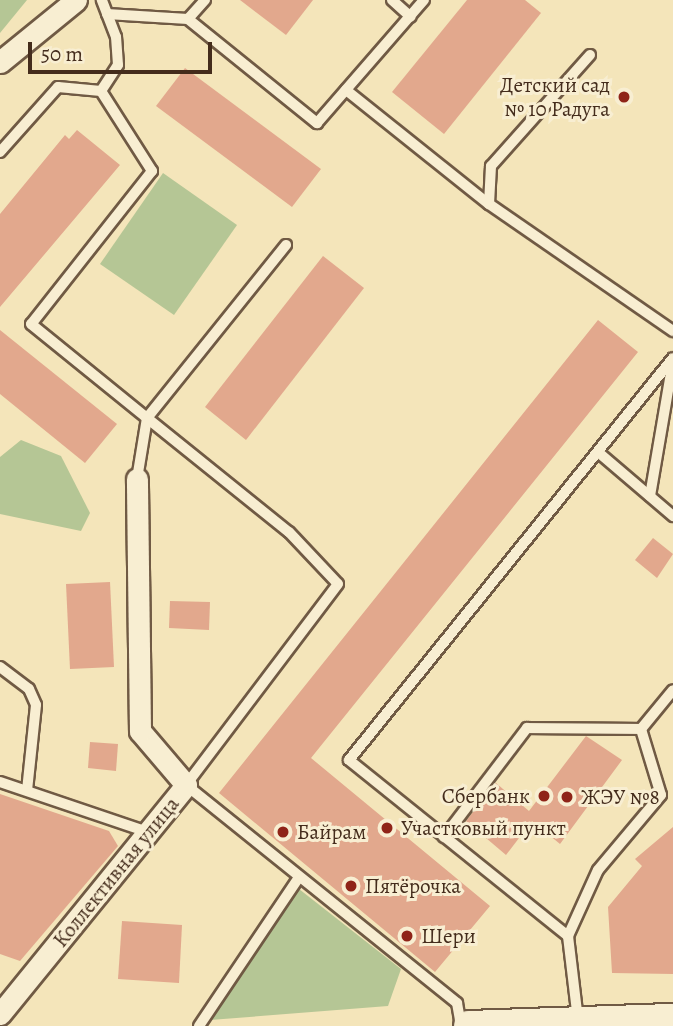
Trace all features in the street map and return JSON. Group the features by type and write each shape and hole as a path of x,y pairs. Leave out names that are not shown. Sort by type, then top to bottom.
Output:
{"main road":[{"path":"469,1026 673,1019"}],"street":[{"path":"0,62 76,0"},
{"name":"Коллективная улица","path":"0,1014 186,785 140,731 137,479"}],"lane":[{"path":"101,91 117,65 102,0"},
{"path":"188,19 205,0"},
{"path":"391,0 411,17"},
{"path":"107,14 188,19 317,124 424,0"},
{"path":"489,204 491,166 590,55"},
{"path":"0,152 58,87 101,91"},
{"path":"346,90 489,204 673,331"},
{"path":"101,91 152,171 32,324 289,532 338,584 186,785 457,1003 461,1026"},
{"path":"137,479 147,418 286,245"},
{"path":"568,936 349,760 673,358"},
{"path":"650,496 673,358"},
{"path":"598,452 673,516"},
{"path":"0,667 29,690 36,705 27,791"},
{"path":"640,729 673,690"},
{"path":"444,837 527,727 640,729"},
{"path":"578,1022 568,936 598,870 660,795 640,729"},
{"path":"0,782 148,832"},
{"path":"199,1026 299,877"}],"green space":[{"path":"0,0 27,0 0,33"},
{"path":"163,173 237,225 174,315 100,264"},
{"path":"21,440 61,456 90,513 81,531 0,514 0,457"},
{"path":"299,889 401,969 388,1006 210,1020"}],"building":[{"path":"240,0 313,0 286,35"},
{"path":"467,0 525,0 541,13 444,134 392,92"},
{"path":"185,68 321,169 292,207 156,106"},
{"path":"77,130 120,165 0,307 0,214 65,135 69,139"},
{"path":"323,256 364,288 246,440 205,407"},
{"path":"598,320 638,352 311,758 490,906 435,972 219,793"},
{"path":"0,330 117,424 85,463 0,394"},
{"path":"653,538 673,554 657,578 635,560"},
{"path":"110,582 114,667 70,669 66,584"},
{"path":"170,601 210,602 209,630 169,628"},
{"name":"ЖЭУ №8","path":"586,736 622,760 560,844 532,821 506,855 466,821 496,783 529,811"},
{"path":"90,742 118,744 116,771 88,768"},
{"path":"0,794 109,831 118,846 20,961 0,954"},
{"path":"673,827 673,974 612,973 608,907 642,866 635,859"},
{"path":"122,921 182,925 179,983 118,979"}],"place":[{"name":"Детский сад № 10 Радуга","path":"624,97"},
{"name":"Сбербанк","path":"544,796"},
{"name":"ЖЭУ №8","path":"567,797"},
{"name":"Участковый пункт","path":"387,828"},
{"name":"Байрам","path":"283,832"},
{"name":"Пятёрочка","path":"351,886"},
{"name":"Шери","path":"407,936"}]}
